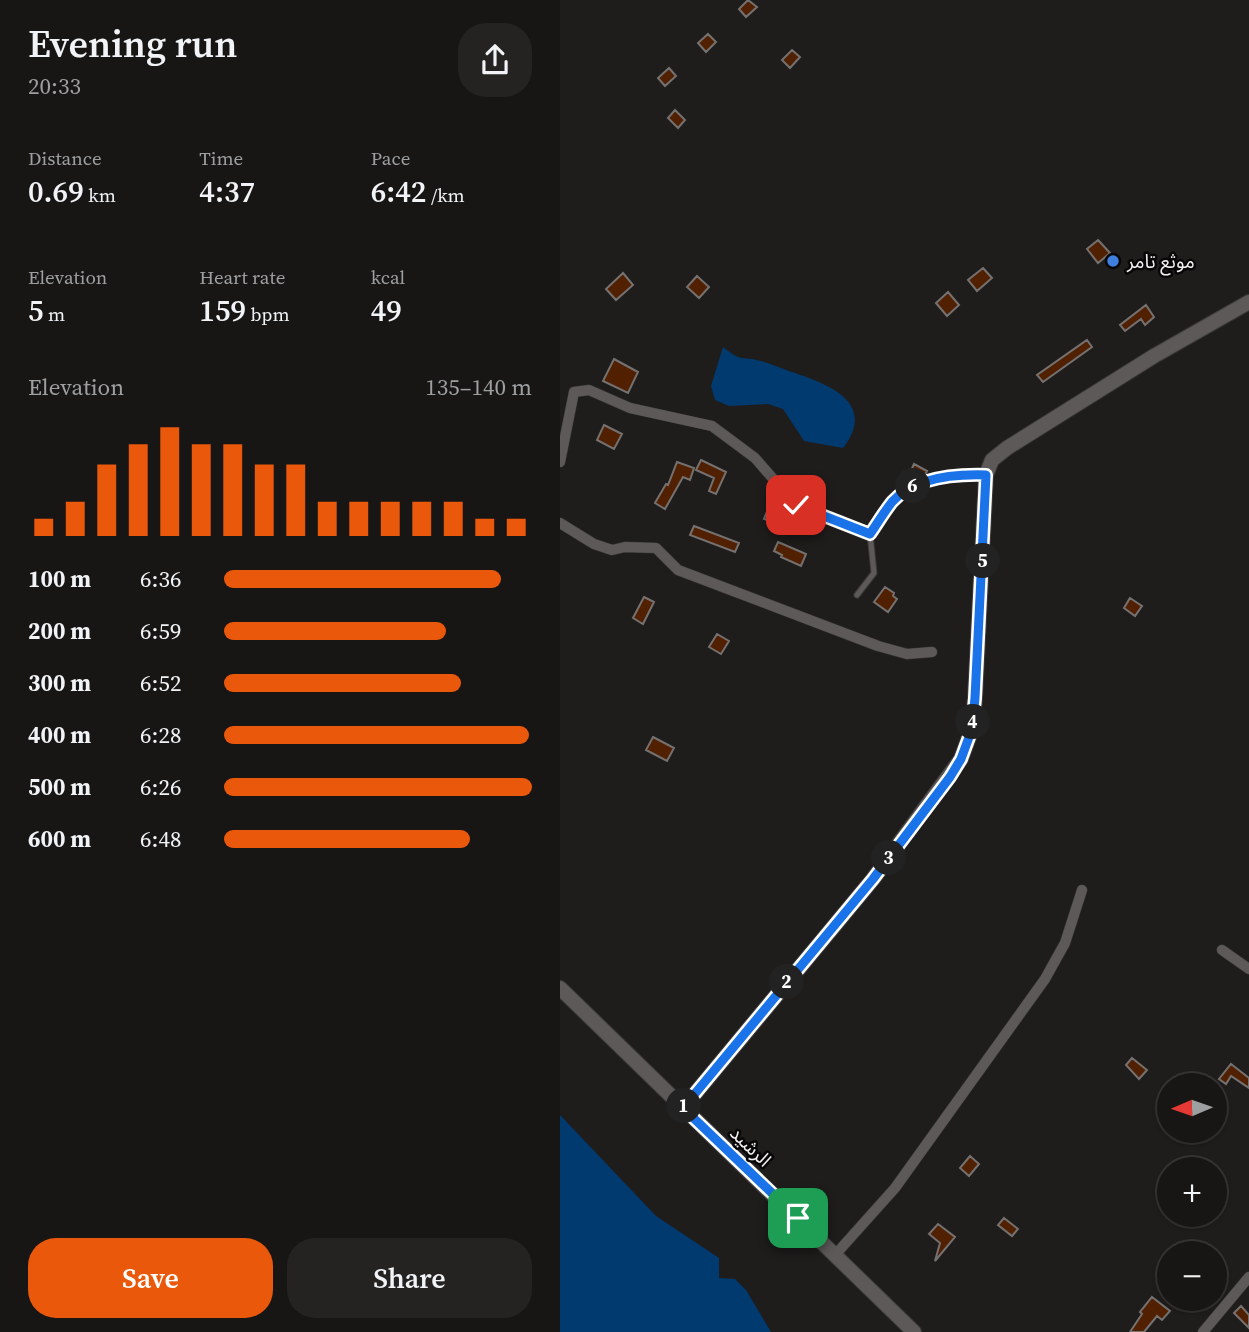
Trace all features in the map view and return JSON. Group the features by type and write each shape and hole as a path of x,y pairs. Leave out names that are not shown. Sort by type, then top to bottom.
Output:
{"street":[{"path":"683,1108 873,879 961,759 972,729 986,475 992,460 1154,356 1249,302"},
{"path":"560,462 574,392 589,390 630,408 712,426 755,458 796,505 870,534"},
{"path":"560,523 594,544 612,550 625,547 656,548 678,570 878,646 907,654 932,652"},
{"path":"835,1255 895,1188 1045,979 1065,943 1082,890"},
{"path":"1222,950 1249,970"},
{"name":"الرشيد","path":"560,988 914,1332"},
{"path":"1202,1332 1249,1276"}],"lane":[{"path":"857,595 874,573 870,534 893,501 912,486 953,476 986,475"}],"water":[{"path":"723,347 738,357 762,361 818,381 843,396 851,406 855,418 852,432 843,448 804,441 783,409 768,404 729,406 715,400 711,386"},
{"path":"560,1115 656,1216 719,1258 719,1278 735,1279 746,1290 771,1332 560,1332"}],"building":[{"path":"748,0 757,7 746,17 739,9"},
{"path":"708,34 716,42 706,52 698,43"},
{"path":"792,50 800,57 790,68 782,60"},
{"path":"669,68 676,76 665,86 658,78"},
{"path":"675,110 685,120 678,128 668,118"},
{"path":"1098,240 1110,253 1098,263 1087,249"},
{"path":"983,268 992,278 977,291 968,280"},
{"path":"623,273 633,285 616,300 606,289"},
{"path":"697,276 709,287 699,298 687,287"},
{"path":"948,292 959,305 947,316 936,303"},
{"path":"1146,305 1154,317 1145,325 1141,319 1125,331 1120,325"},
{"path":"1087,340 1092,347 1043,382 1037,375"},
{"path":"614,359 638,372 628,393 603,381"},
{"path":"604,425 622,434 614,449 597,440"},
{"path":"701,460 726,472 716,494 709,491 714,478 696,470"},
{"path":"677,462 694,468 690,480 683,477 665,509 655,503 666,484 668,485"},
{"path":"914,464 927,471 924,477 918,479 909,475"},
{"path":"768,509 781,513 778,524 764,519"},
{"path":"694,526 739,543 735,552 690,535"},
{"path":"778,542 806,554 801,566 774,551"},
{"path":"885,587 894,593 893,596 897,599 888,612 874,602"},
{"path":"644,597 654,602 643,624 633,618"},
{"path":"1130,598 1142,606 1135,616 1124,608"},
{"path":"717,634 729,641 721,654 709,647"},
{"path":"653,737 674,748 667,761 646,750"},
{"path":"1132,1058 1147,1070 1139,1079 1126,1065"},
{"path":"1231,1064 1249,1078 1249,1088 1231,1076 1227,1082 1227,1073 1224,1073"},
{"path":"970,1156 979,1164 969,1176 960,1168"},
{"path":"1004,1218 1018,1229 1012,1236 998,1225"},
{"path":"938,1224 955,1237 935,1261 940,1243 929,1234"},
{"path":"1152,1297 1157,1301 1157,1311 1170,1311 1162,1320 1157,1316 1144,1332 1130,1332 1142,1314 1140,1312"},
{"path":"1241,1306 1249,1315 1249,1328 1234,1313"}],"place":[{"name":"موثع تامر","path":"1113,261"}],"route":[{"path":"796,505 870,534 893,501 912,486 966,474 986,475 975,698 972,729 961,759 873,879 683,1108 798,1218"}]}
